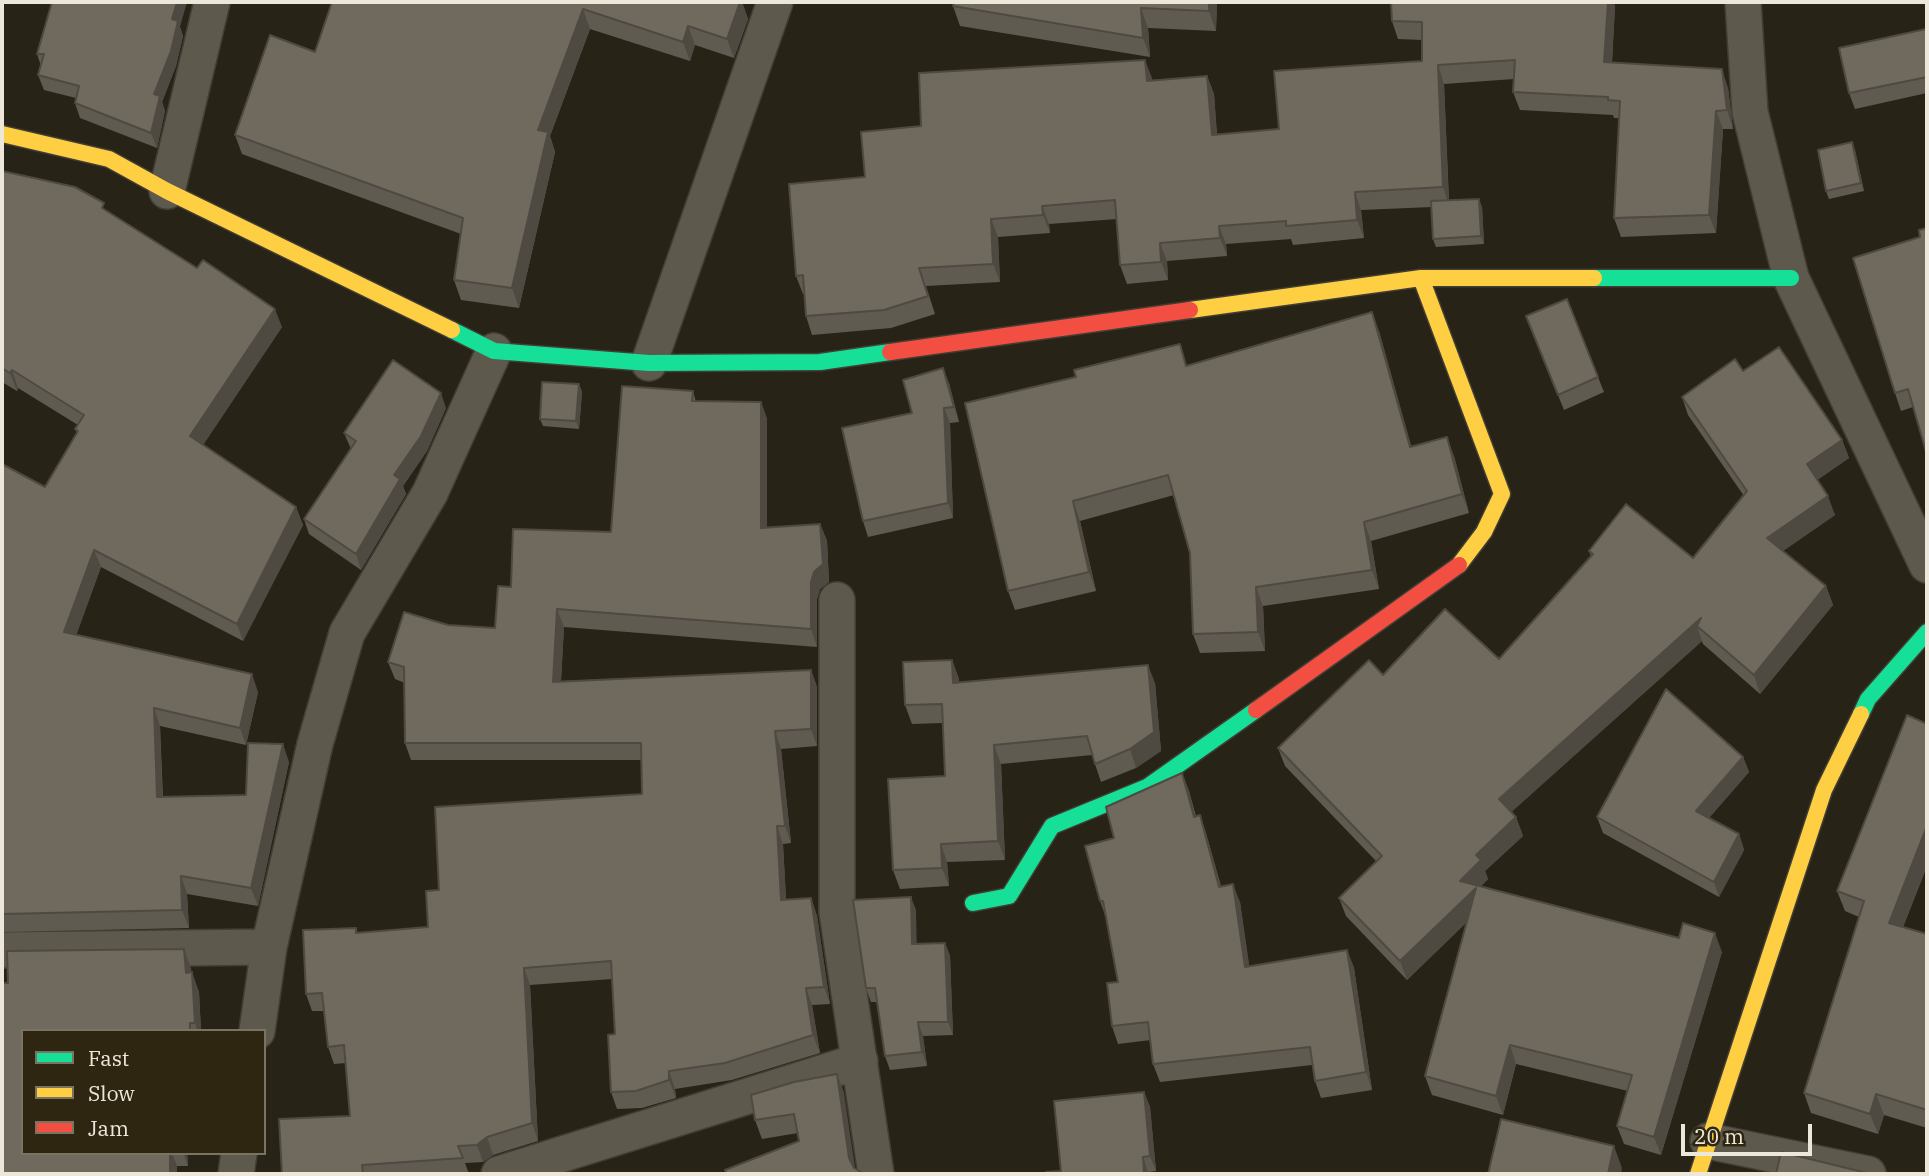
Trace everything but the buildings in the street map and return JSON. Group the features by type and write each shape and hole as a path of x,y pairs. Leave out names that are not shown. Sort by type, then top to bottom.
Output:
{"street":[{"path":"167,191 212,2"},
{"path":"649,363 775,2"},
{"path":"1743,2 1750,112 1791,278 1927,565"},
{"path":"2,134 109,159 167,191 494,351 649,363 820,362 1421,278 1791,278"},
{"path":"972,903 1009,896 1052,826 1147,787 1457,568 1484,532 1502,494 1421,278"},
{"path":"257,1029 269,947 315,744 347,633 430,494 494,351"},
{"path":"837,600 837,912 876,1174"},
{"path":"1698,1174 1824,790 1868,699 1927,632"},
{"path":"2,950 269,947"},
{"path":"499,1174 860,1061"},
{"path":"1708,1141 1868,1174"},
{"path":"236,1174 239,1155"}],"traffic: fast":[{"path":"1594,278 1791,278"},
{"path":"452,330 494,351 649,363 820,362 890,352"},
{"path":"1861,714 1868,699 1927,632"},
{"path":"973,903 1009,896 1052,826 1147,787 1256,710"}],"traffic: slow":[{"path":"2,134 109,159 167,191 452,330"},
{"path":"1190,310 1421,278 1594,278"},
{"path":"1421,278 1502,494 1484,532 1459,565"},
{"path":"1698,1174 1824,790 1861,714"}],"traffic: jam":[{"path":"890,352 1190,310"},
{"path":"1256,710 1459,565"}]}
